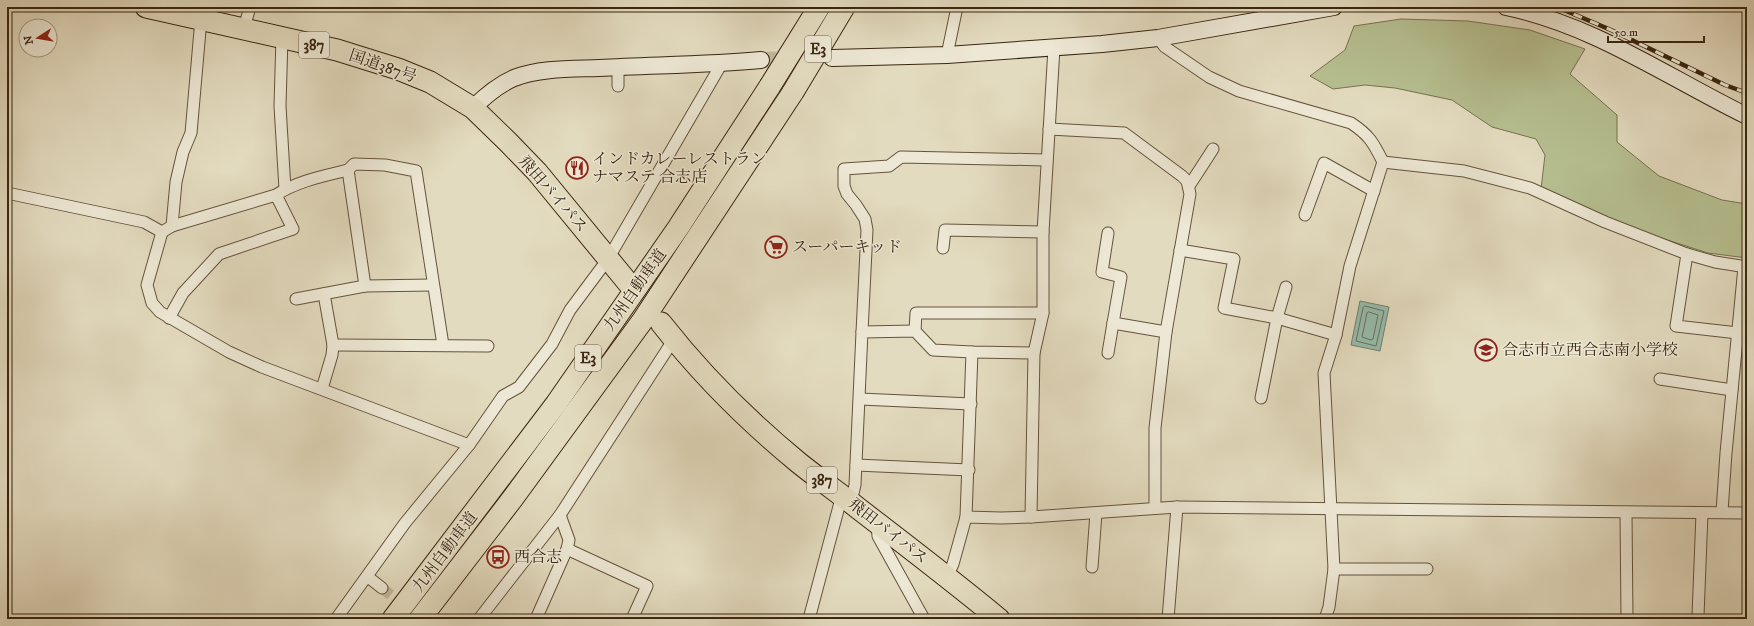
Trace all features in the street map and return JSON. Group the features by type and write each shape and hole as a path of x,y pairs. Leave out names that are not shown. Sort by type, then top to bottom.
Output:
{"highway":[{"name":"国道387号","path":"146,7 337,50 398,69 430,82 473,108"},
{"name":"九州自動車道","path":"393,619 556,404 678,228 819,7"},
{"name":"九州自動車道","path":"420,619 513,498 643,320 793,92 844,7"},
{"name":"飛田バイパス","path":"473,108 537,172 629,284"},
{"name":"飛田バイパス","path":"661,323 722,392 761,430 799,463 877,522 999,619"}],"street":[{"path":"244,28 250,7"},
{"path":"947,55 957,7"},
{"path":"832,58 947,55 1054,48 1158,38 1334,7"},
{"path":"1506,7 1548,12 1625,50 1747,116"},
{"path":"172,226 176,182 183,152 191,133 201,19"},
{"path":"169,318 183,293 219,254 293,229 280,192 282,37"},
{"path":"1158,38 1165,47 1209,77 1239,91 1351,123 1366,133 1383,162 1350,266 1336,335 1324,373 1334,569 1329,607 1325,619"},
{"path":"1031,517 1034,353 1043,313 1043,232 1054,48"},
{"path":"473,108 493,90 514,78 540,72 761,60"},
{"path":"336,619 368,577 405,523 469,445 503,396 520,387 552,344 570,310 608,259 722,63"},
{"path":"618,67 618,86"},
{"path":"1049,130 1124,133 1182,176 1189,186 1190,194 1166,332 1155,428 1155,508"},
{"path":"1189,186 1213,149"},
{"path":"809,619 847,499 855,485 867,230 865,219 856,204 847,194 844,186 844,169 889,166 902,157 1047,160"},
{"path":"1383,162 1464,171 1530,188 1605,222 1687,254 1715,262 1745,267 1726,453 1722,512"},
{"path":"1305,215 1324,163 1374,191"},
{"path":"443,345 416,171 385,165 354,164 348,170 172,226 162,232 148,284 152,303 160,312 229,352 469,445"},
{"path":"348,170 365,286"},
{"path":"7,193 144,222 162,232"},
{"path":"943,248 945,230 1043,232"},
{"path":"1108,233 1102,272 1121,277 1108,353"},
{"path":"1180,250 1234,259 1224,308 1277,318 1336,335"},
{"path":"1687,254 1676,326 1738,333"},
{"path":"296,299 365,286 433,285"},
{"path":"1262,398 1277,318 1286,287"},
{"path":"322,389 332,355 333,345 324,294"},
{"path":"1034,353 933,350 915,331 916,313 1043,313"},
{"path":"1113,323 1166,332"},
{"path":"862,332 915,331"},
{"path":"479,619 560,515 674,339"},
{"path":"333,345 488,346"},
{"path":"947,577 953,564 966,517 972,352"},
{"path":"1660,379 1732,390"},
{"path":"860,400 971,404"},
{"path":"856,465 968,470"},
{"path":"1168,619 1177,507"},
{"path":"966,517 1031,517 1177,507 1626,513 1747,513"},
{"path":"1092,567 1096,512"},
{"path":"1698,616 1702,512"},
{"path":"1626,513 1627,619"},
{"path":"536,619 567,549 569,540 560,515"},
{"path":"877,522 878,536 924,619"},
{"path":"567,549 647,586 632,619"},
{"path":"1334,569 1427,569"},
{"path":"368,577 382,588"}],"shaded area":[{"path":"1401,19 1468,21 1530,30 1585,49 1570,74 1617,115 1617,142 1659,176 1722,200 1747,204 1747,258 1708,253 1636,230 1541,189 1545,155 1536,139 1492,127 1452,100 1395,88 1365,85 1333,89 1310,76 1345,50 1354,26"}],"water":[{"path":"1360,301 1389,307 1380,351 1351,345"}],"tunnel":[{"path":"761,60 822,58"},
{"path":"382,588 406,607"}],"railway":[{"path":"1557,7 1611,30 1725,85 1747,93"}],"place":[{"name":"インドカレーレストラン ナマステ 合志店","path":"577,168"},
{"name":"スーパーキッド","path":"776,247"},
{"name":"合志市立西合志南小学校","path":"1486,350"},
{"name":"西合志","path":"498,557"}]}
